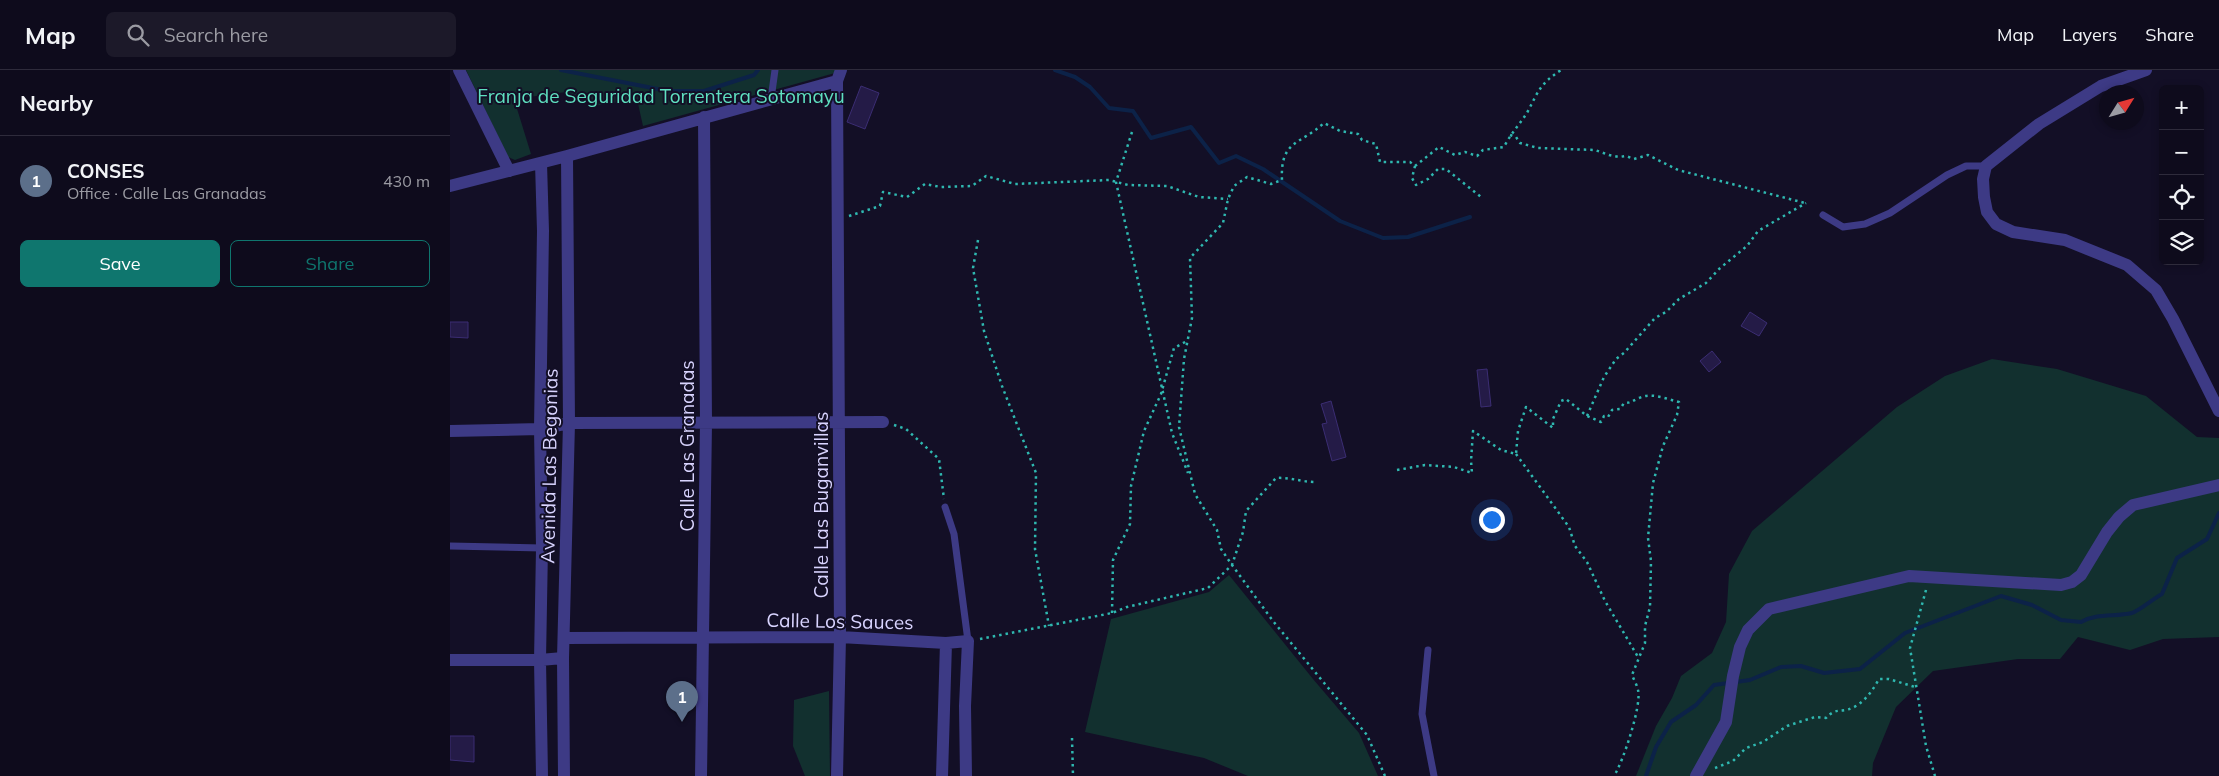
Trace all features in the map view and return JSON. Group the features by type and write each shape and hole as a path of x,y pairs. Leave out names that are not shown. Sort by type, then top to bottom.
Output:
{"street":[{"path":"458,70 508,171"},
{"path":"2146,70 2093,91 2038,124 1986,166 1983,179 1984,197 1988,212 1996,224 2013,232 2065,240 2127,265 2156,290 2173,319 2219,410"},
{"path":"450,186 567,156 771,99 839,76"},
{"name":"Calle Las Buganvillas","path":"836,776 840,637 839,76"},
{"name":"Calle Las Granadas","path":"701,776 706,423 704,117"},
{"name":"Avenida Las Begonias","path":"564,776 563,658 569,424 567,156"},
{"name":"Avenida Las Begonias","path":"541,163 543,231 540,429 542,776"},
{"path":"450,431 540,429 569,424 883,422"},
{"path":"1699,772 1726,722 1733,676 1740,647 1748,630 1769,609 1908,576 2061,585 2072,582 2081,575 2119,517 2133,505 2219,485"},
{"name":"Calle Los Sauces","path":"565,638 840,637 946,643 968,641"},
{"path":"966,776 965,706 968,641"},
{"path":"942,776 946,643"},
{"path":"450,660 540,660 563,658"}],"lane":[{"path":"771,99 775,70"},
{"path":"1824,215 1843,227 1865,224 1890,214 1947,174 1966,166 1986,166"},
{"path":"945,507 954,534 968,641"},
{"path":"450,546 542,548"},
{"path":"1428,650 1422,714 1434,776"}],"path":[{"path":"1481,197 1446,169 1438,169 1428,179 1416,185 1412,178 1415,166 1439,147 1455,155 1465,152 1477,156 1483,150 1504,147 1510,135 1527,113 1536,92 1548,79 1561,70"},
{"path":"1385,776 1367,736 1273,621 1221,549 1217,530 1195,494 1179,428 1184,359 1192,318 1190,258 1223,223 1228,199 1234,186 1247,177 1271,184 1282,180 1282,163 1294,142 1311,134 1324,123 1340,131 1358,134 1362,140 1376,144 1380,162 1410,162 1415,166"},
{"path":"1132,132 1116,182 1172,433 1192,483"},
{"path":"1510,135 1520,143 1538,148 1595,150 1609,155 1626,156 1634,159 1648,155 1678,170 1806,203 1758,231 1747,246 1719,269 1706,283 1679,299 1666,312 1655,318 1624,353 1616,359 1604,377 1587,416"},
{"path":"838,220 880,206 883,192 906,197 926,184 941,187 972,186 986,176 1016,184 1108,180 1128,186 1167,186 1199,196 1228,199"},
{"path":"978,240 973,268 984,331 1002,386 1036,473 1035,549 1049,626"},
{"path":"1112,614 1113,560 1130,524 1131,486 1144,431 1162,390 1174,348 1188,341"},
{"path":"1516,454 1518,431 1526,408 1553,428 1553,419 1561,401 1566,399 1587,416 1601,422 1604,416 1608,417 1612,410 1620,409 1624,403 1632,403 1640,397 1654,395 1679,402 1677,415 1664,446 1653,483 1648,538 1651,560 1650,607 1645,626 1645,643 1632,675 1639,691 1631,739 1614,776"},
{"path":"883,422 906,429 939,459 945,507"},
{"path":"1396,470 1425,465 1454,467 1472,473 1473,431 1501,450 1516,454 1569,527 1575,546 1587,562 1605,601 1638,657"},
{"path":"968,641 1112,614 1127,608 1208,588 1232,565 1243,532 1246,511 1276,478 1290,477 1300,482 1316,482"},
{"path":"1928,577 1910,648 1926,746 1935,776"},
{"path":"1699,772 1733,761 1746,748 1763,742 1788,726 1815,717 1826,718 1832,712 1850,709 1861,702 1874,689 1879,679 1889,679 1915,687"},
{"path":"1072,738 1073,776"}],"green space":[{"name":"Franja de Seguridad Torrentera Sotomayu","path":"466,70 835,70 835,73 643,126 637,99 594,106 566,92 514,99 531,154 515,160 508,157"},
{"path":"1992,359 2057,369 2146,396 2197,437 2219,438 2219,637 2163,639 2130,650 2078,637 2060,659 2018,659 1933,671 1896,707 1873,763 1872,776 1636,776 1656,726 1672,698 1681,676 1712,653 1726,622 1729,574 1752,531 1897,407 1945,376"},
{"path":"1229,575 1359,733 1378,776 1248,776 1204,758 1085,732 1111,619 1209,592"},
{"path":"829,691 830,776 805,776 793,746 794,700"}],"building":[{"path":"861,86 879,93 865,129 847,122"},
{"path":"1750,312 1767,323 1759,336 1741,326"},
{"path":"450,322 468,322 468,338 450,337"},
{"path":"1712,351 1721,362 1709,372 1700,361"},
{"path":"1487,369 1491,406 1481,407 1477,370"},
{"path":"1331,401 1346,457 1332,461 1322,424 1327,423 1321,404"},
{"path":"450,736 474,736 474,762 450,760"}],"waterway":[{"path":"561,70 668,91 704,91 754,75 758,70"},
{"path":"1055,70 1075,77 1090,87 1109,108 1133,111 1151,138 1191,127 1219,163 1236,156 1263,169 1340,221 1383,238 1408,237 1470,217"},
{"path":"1646,776 1656,747 1671,722 1696,705 1714,685 1750,680 1781,667 1801,666 1824,673 1860,669 1905,633 2001,596 2032,605 2061,620 2081,622 2093,617 2135,612 2162,594 2177,558 2207,539 2219,513"}],"place":[{"name":"CONSES","path":"682,722"}]}
